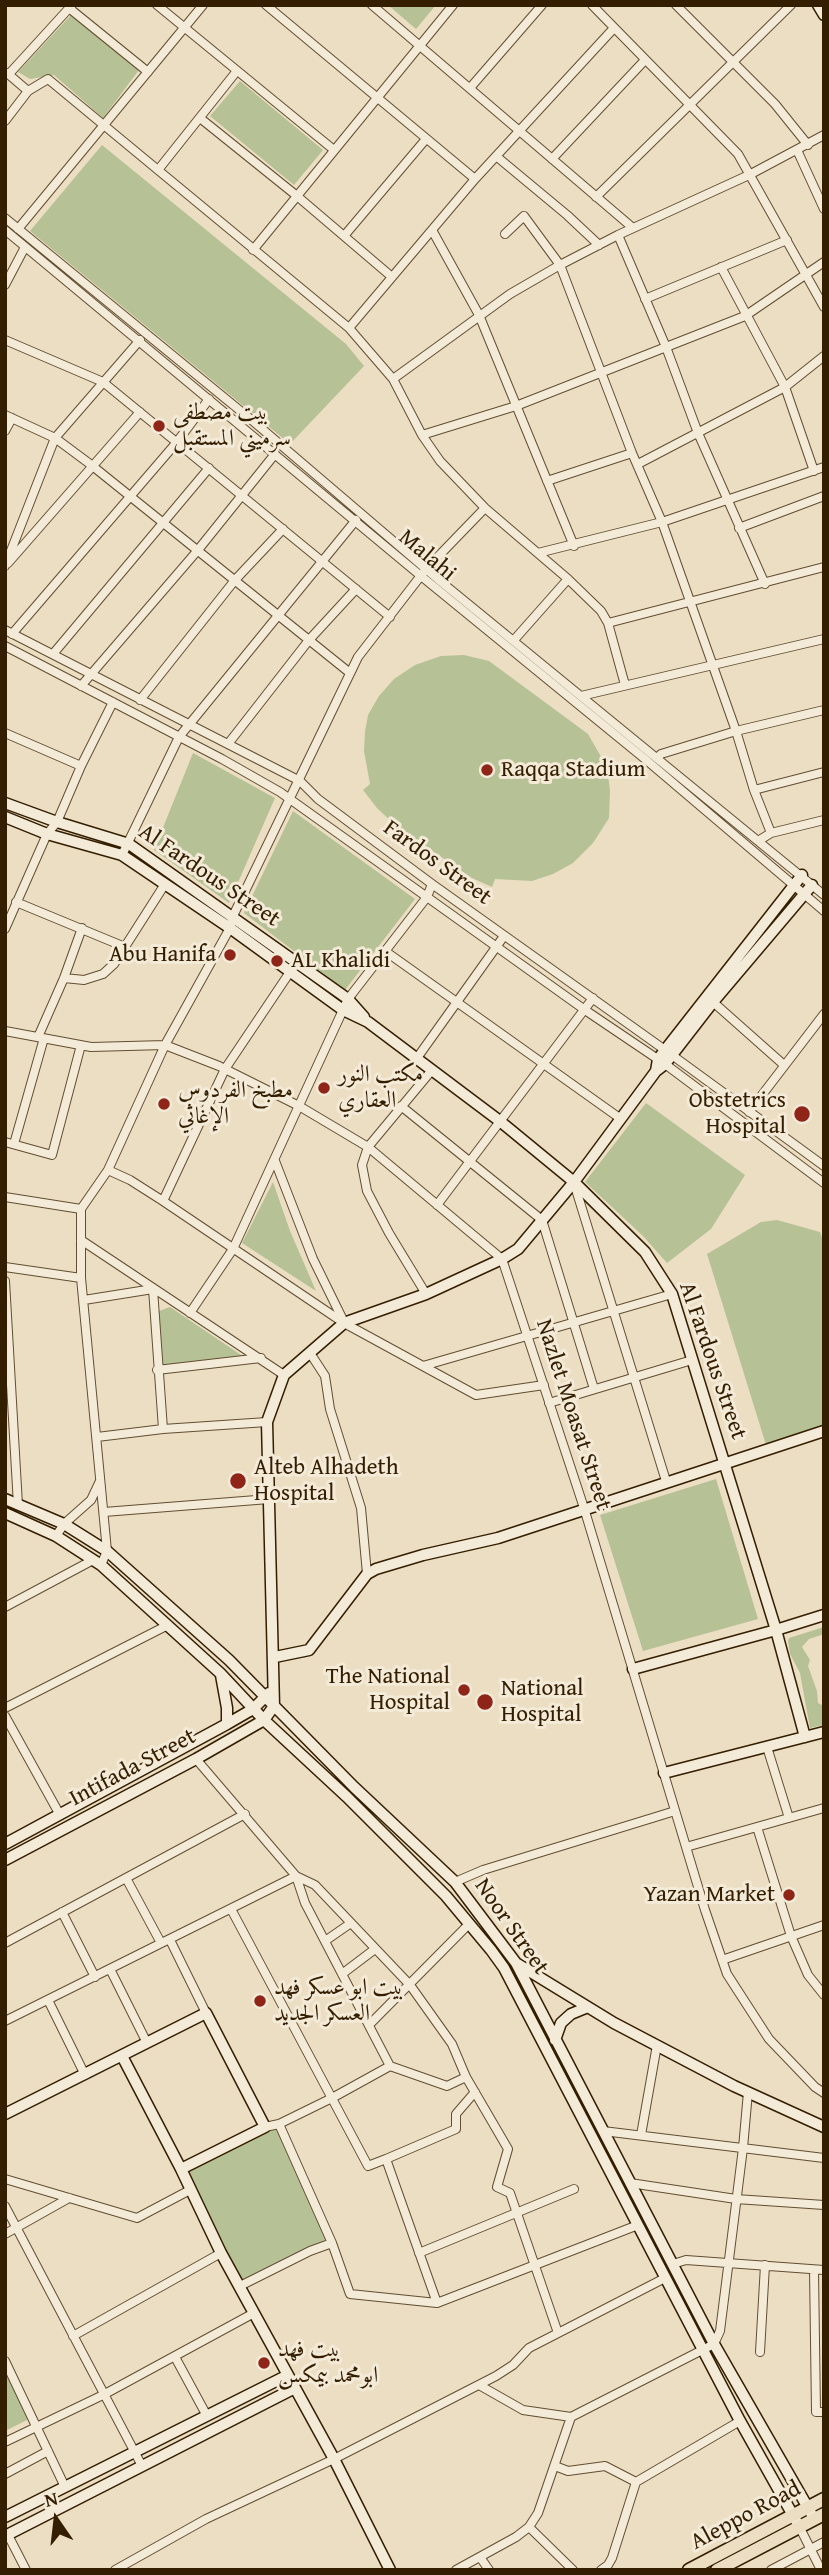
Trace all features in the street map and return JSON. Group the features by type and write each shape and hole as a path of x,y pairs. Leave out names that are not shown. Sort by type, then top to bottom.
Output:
{"main road":[{"path":"818,5 824,15"},
{"name":"Al Fardous Street","path":"5,803 129,844 348,999 368,1022"},
{"name":"Al Fardous Street","path":"5,817 47,834 122,855 166,884 343,1010 368,1022 501,1122 574,1182 645,1252 672,1294 776,1630 805,1737"},
{"path":"274,1706 275,1657 267,1422 284,1375 344,1323 426,1294 518,1249 574,1182 802,875"},
{"path":"665,1057 812,885"},
{"path":"275,1657 309,1650 367,1574 385,1566 498,1538 824,1431"},
{"name":"Noor Street","path":"5,1499 64,1524 107,1551 229,1660 354,1787 455,1882 502,1942 516,1963 673,2264 740,2421 796,2521"},
{"name":"Noor Street","path":"5,1514 56,1536 97,1562 168,1625 446,1896 491,1950 504,1968 665,2278 815,2513"},
{"path":"633,1669 824,1615"},
{"path":"220,1673 227,1708 227,1724"},
{"name":"Intifada Street","path":"5,1844 253,1709 274,1688"},
{"name":"Intifada Street","path":"5,1860 196,1759 264,1720 274,1706"},
{"path":"664,1773 824,1732"},
{"path":"491,1950 502,1942"},
{"path":"504,1968 516,1963 657,2045 824,2127"},
{"path":"555,2040 561,2023 571,2014 588,2007"},
{"path":"5,2114 206,2013 265,2127 181,2169"},
{"path":"122,2056 221,2253 334,2459 390,2570"},
{"path":"5,2516 288,2375"},
{"path":"7,2535 295,2388"},
{"name":"Aleppo Road","path":"689,2570 815,2513 824,2499"},
{"name":"Aleppo Road","path":"717,2570 796,2521"}],"street":[{"path":"157,5 334,150"},
{"path":"19,229 203,5"},
{"path":"266,5 475,179"},
{"path":"372,5 633,228"},
{"path":"253,250 453,5"},
{"path":"470,88 542,5"},
{"path":"592,5 738,154 824,307"},
{"path":"676,5 775,104 808,145"},
{"path":"596,197 791,5"},
{"path":"28,91 7,73 70,7 148,72"},
{"path":"349,328 475,179 614,28"},
{"path":"552,159 645,60"},
{"path":"158,170 236,72"},
{"path":"5,121 28,91 48,79 349,328 393,379 422,435 440,461 485,508 601,611 608,623 625,685"},
{"path":"200,118 392,277"},
{"path":"393,379 510,294 560,265 618,234 749,175 824,135"},
{"path":"344,236 426,139"},
{"path":"797,150 824,209"},
{"path":"496,156 599,245"},
{"path":"505,233 524,216 560,265 632,453 662,522 771,833"},
{"name":"Malahi","path":"5,218 254,422 424,573 824,911"},
{"name":"Malahi","path":"5,230 356,520 513,640 823,893"},
{"path":"432,230 479,316 574,546"},
{"path":"618,234 666,347 698,433 765,584"},
{"path":"645,299 787,240"},
{"path":"5,285 25,247"},
{"path":"422,435 516,406 745,316 824,262"},
{"path":"721,267 785,387 814,471"},
{"path":"5,566 55,438 144,333"},
{"path":"5,340 103,382 390,617"},
{"path":"638,464 785,387 823,360"},
{"path":"9,632 177,442 209,399"},
{"path":"5,566 140,412"},
{"path":"5,431 9,417 55,438 164,522 350,673"},
{"path":"547,481 632,453"},
{"path":"81,686 198,550 275,454"},
{"path":"538,553 662,522 824,467"},
{"path":"53,654 209,468"},
{"path":"739,528 824,496"},
{"path":"5,1607 97,1562 107,1551 81,1278 81,1209 108,1170 166,1045 230,928 233,916 358,657 424,573 485,508"},
{"path":"122,855 188,723 356,520"},
{"path":"140,700 235,580 283,529"},
{"path":"608,623 824,567"},
{"path":"513,640 568,579"},
{"path":"228,744 309,640 356,589"},
{"name":"Fardos Street","path":"9,632 300,781 318,799 432,884 593,998 824,1183"},
{"path":"581,696 824,639"},
{"name":"Fardos Street","path":"5,646 289,798 585,1010 665,1057 749,1112 824,1166"},
{"path":"5,929 47,834 57,822 113,702"},
{"path":"657,758 661,754 736,731 824,710"},
{"path":"5,733 81,766"},
{"path":"754,790 824,772"},
{"path":"758,841 771,833 824,820"},
{"path":"64,978 84,980 103,974 114,964 166,884"},
{"path":"190,1313 233,1249 348,999 427,897 432,884"},
{"path":"16,902 125,947"},
{"path":"80,1045 52,1155 10,1143 41,1038 82,928"},
{"path":"416,1058 498,948 504,936"},
{"path":"385,951 621,1119"},
{"path":"163,1201 225,1069 290,972"},
{"path":"437,1205 593,998"},
{"path":"713,1002 784,1065"},
{"path":"749,1112 824,1014"},
{"path":"5,1031 91,1048 166,1045 225,1069 299,1106 368,1147 502,1259"},
{"path":"426,1294 367,1191 362,1165 368,1147 432,1070"},
{"path":"401,1106 542,1220 594,1389"},
{"path":"275,1161 313,1259 344,1323"},
{"path":"108,1170 163,1201 344,1323 476,1395 544,1385"},
{"path":"574,1182 666,1481"},
{"path":"5,1197 81,1209"},
{"path":"81,1240 284,1375"},
{"name":"Nazlet Moasat Street","path":"502,1259 584,1508 727,1974 769,2039 815,2087 824,2092"},
{"path":"5,1267 81,1278"},
{"path":"5,1281 9,1403 18,1504"},
{"path":"84,1300 153,1289"},
{"path":"153,1289 163,1429"},
{"path":"423,1366 672,1294"},
{"path":"310,1353 325,1376 330,1409 360,1508 367,1574"},
{"path":"157,1370 261,1358"},
{"path":"549,1403 692,1360"},
{"path":"97,1437 163,1429 267,1422"},
{"path":"56,1536 64,1524 91,1500 102,1478"},
{"path":"104,1512 269,1499"},
{"path":"5,1708 168,1625"},
{"path":"5,1716 60,1815"},
{"path":"767,1747 789,1818"},
{"path":"196,1759 296,1876 305,1903 390,2066 447,2086 466,2077"},
{"path":"686,1847 824,1808"},
{"path":"455,1882 483,1870 675,1811"},
{"path":"5,1943 245,1814"},
{"path":"757,1827 790,1936 808,1975 824,1995"},
{"path":"5,2021 296,1876"},
{"path":"296,1876 315,1885 410,1985 452,2044 466,2077 508,2149 497,2187 510,2193 558,2333"},
{"path":"126,1878 161,1944"},
{"path":"230,1909 368,2166 456,2129 456,2114 475,2092"},
{"path":"62,1912 95,1977"},
{"path":"325,1941 351,1923"},
{"path":"369,2025 469,1924"},
{"path":"722,1960 824,1925"},
{"path":"170,1940 206,2013"},
{"path":"342,1974 375,1949"},
{"path":"110,1969 147,2043"},
{"path":"48,2000 85,2075"},
{"path":"641,2135 657,2045"},
{"path":"265,2127 279,2124 390,2066"},
{"path":"479,2385 523,2410 571,2417 709,2347 720,2332 748,2092"},
{"path":"279,2124 332,2243 350,2294 437,2303 638,2225"},
{"path":"603,2131 824,2158"},
{"path":"386,2159 437,2303"},
{"path":"5,2179 137,2218 190,2190"},
{"path":"630,2183 736,2199 824,2205"},
{"path":"419,2253 574,2189"},
{"path":"5,2234 69,2198"},
{"path":"5,2206 142,2466"},
{"path":"240,2286 310,2250 332,2243"},
{"path":"73,2336 221,2253"},
{"path":"673,2264 686,2260 819,2270 820,2336 816,2412 824,2412"},
{"path":"760,2352 765,2265"},
{"path":"115,2570 206,2519 334,2459 479,2385 513,2365 529,2348 665,2278"},
{"path":"5,2442 103,2395 254,2313"},
{"path":"175,2357 207,2416"},
{"path":"5,2361 65,2487"},
{"path":"456,2570 529,2527 538,2513 571,2417"},
{"path":"601,2570 612,2558 636,2482 740,2421"},
{"path":"5,2474 48,2451"},
{"path":"555,2466 569,2471 605,2466 636,2482"},
{"path":"796,2521 821,2570"},
{"path":"529,2527 573,2570"},
{"path":"7,2535 26,2570"},
{"path":"771,2570 824,2542"},
{"path":"480,2557 489,2570"}],"green space":[{"path":"388,5 436,5 416,29"},
{"path":"71,15 139,70 103,118 54,75 30,79 18,72"},
{"path":"240,81 323,150 294,185 210,116"},
{"path":"102,145 346,344 364,366 290,444 30,231"},
{"name":"Raqqa Stadium","path":"464,655 489,661 588,734 607,767 609,818 593,843 573,863 553,874 532,881 495,879 492,887 472,878 396,826 363,790 370,784 364,751 365,732 368,715 379,696 394,679 415,665 441,656"},
{"path":"193,753 275,798 229,903 154,850"},
{"path":"293,811 415,899 345,990 244,913"},
{"path":"646,1103 745,1175 711,1229 667,1263 643,1236 585,1182"},
{"path":"273,1182 290,1231 316,1291 242,1243"},
{"path":"777,1220 820,1232 824,1244 824,1425 766,1445 707,1254 761,1222"},
{"path":"170,1307 244,1357 163,1366 159,1311"},
{"path":"716,1479 758,1619 643,1651 600,1515"},
{"path":"824,1627 824,1634 809,1639 802,1647 810,1660 808,1666 817,1691 818,1703 824,1706 824,1725 810,1728 800,1673 790,1654 788,1641 789,1638"},
{"path":"277,2127 330,2241 241,2283 184,2171 266,2129"},
{"path":"7,2371 29,2419 5,2431 5,2372"}],"place":[{"name":"بيت مصطفى سرميني المستقبل","path":"159,426"},
{"name":"Raqqa Stadium","path":"487,770"},
{"name":"Abu Hanifa","path":"230,955"},
{"name":"AL Khalidi","path":"277,961"},
{"name":"مكتب النور العقاري","path":"324,1088"},
{"name":"مطبخ الفردوس الإغاثي","path":"164,1104"},
{"name":"Obstetrics Hospital","path":"802,1114"},
{"name":"Alteb Alhadeth Hospital","path":"238,1481"},
{"name":"The National Hospital","path":"464,1690"},
{"name":"National Hospital","path":"485,1702"},
{"name":"Yazan Market","path":"789,1895"},
{"name":"بيت ابو عسكر فهد العسكر الجديد","path":"260,2001"},
{"name":"بيت فهد ابومحمد بيمكس","path":"264,2363"}]}
